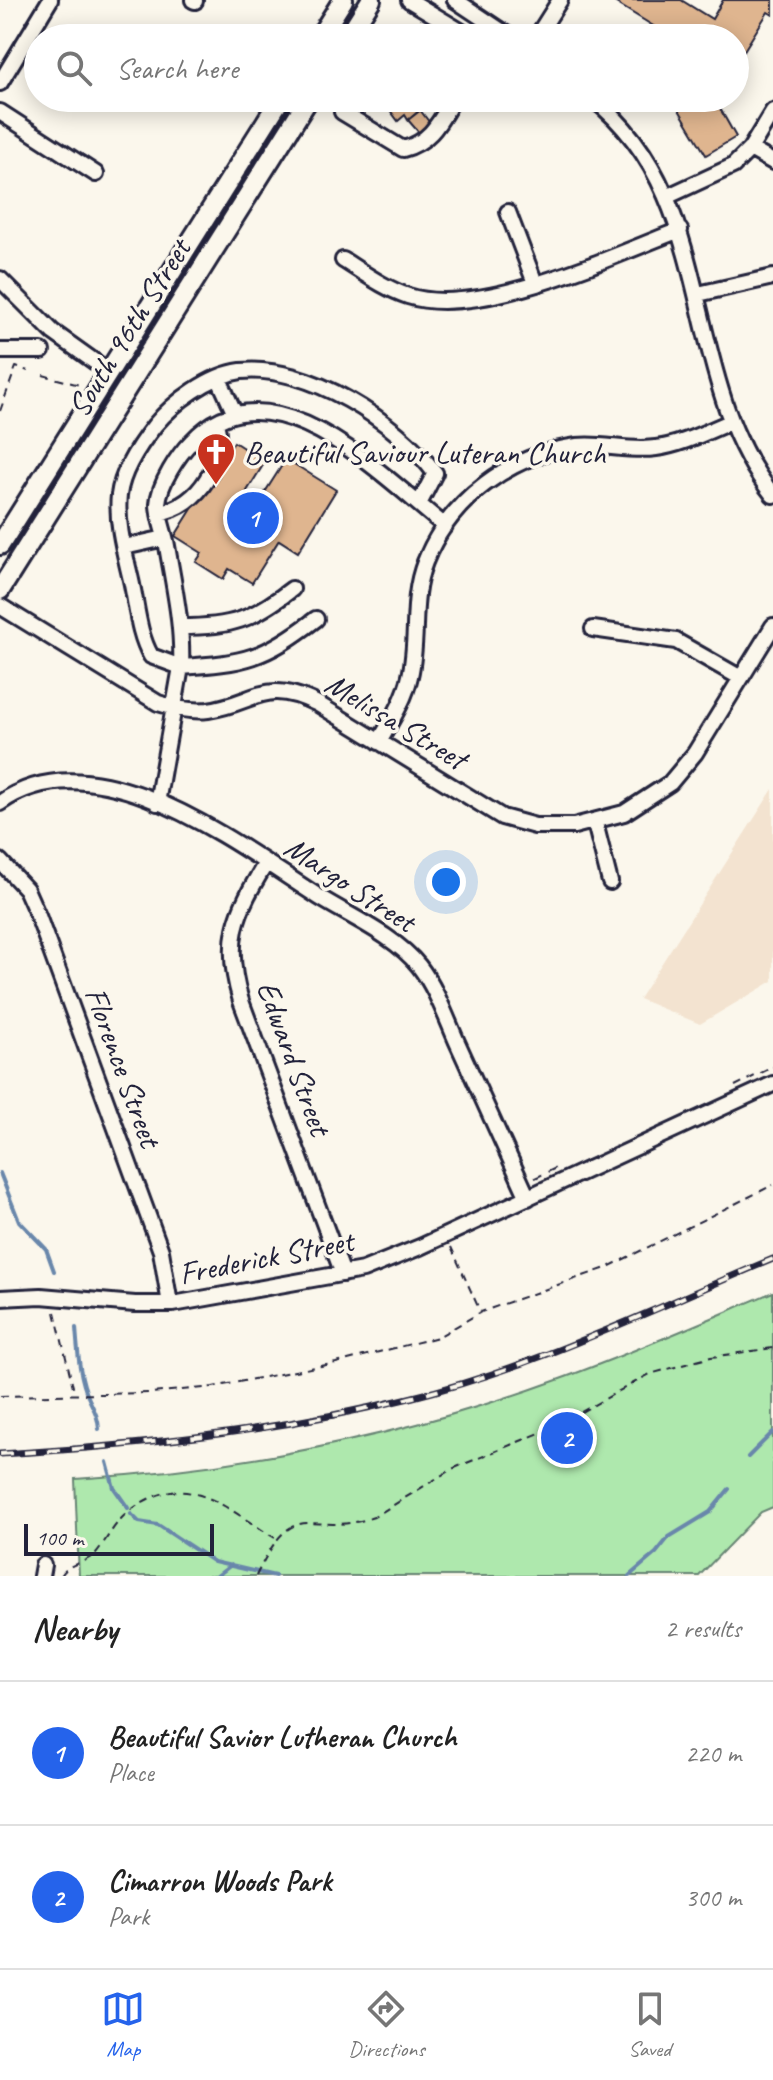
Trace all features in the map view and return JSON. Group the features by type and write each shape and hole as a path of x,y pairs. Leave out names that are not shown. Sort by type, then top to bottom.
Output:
{"main road":[{"path":"328,24 343,0"},
{"path":"356,24 371,0"},
{"name":"South 96th Street","path":"0,545 272,112"},
{"name":"South 96th Street","path":"0,590 300,112"}],"street":[{"path":"36,24 50,0"},
{"path":"409,0 449,24"},
{"path":"455,0 491,24"},
{"path":"545,24 560,0"},
{"path":"0,83 24,43"},
{"path":"666,197 733,166 750,149 773,111"},
{"path":"0,112 96,174"},
{"path":"342,112 403,149 418,145 436,130 446,112"},
{"path":"605,112 631,140 666,197 680,230 730,422 751,465 773,495"},
{"path":"750,149 773,162"},
{"path":"508,212 535,283"},
{"path":"343,260 390,288 424,299 487,297 535,283 680,230"},
{"path":"698,294 773,277"},
{"path":"0,279 53,332 109,372"},
{"path":"0,351 42,351"},
{"path":"316,619 285,643 239,663 181,667 151,656 142,641 124,547 119,494 137,448 166,411 219,379 241,371 301,377 347,400 396,433 420,454 435,473 419,504"},
{"path":"219,379 235,414"},
{"path":"157,803 181,667 181,627 158,504 178,455 203,429 244,410 293,417 348,448 445,526"},
{"path":"379,742 410,678 420,577 445,526 479,488 529,459 576,446 658,448 730,422"},
{"path":"160,512 185,504 213,466 220,452 216,423"},
{"path":"124,547 165,538"},
{"path":"181,627 223,627 242,621 264,611 292,589"},
{"name":"Melissa Street","path":"0,606 135,692 175,708 207,710 252,694 287,692 318,704 502,817 556,827 595,823 640,805 670,783 695,753 773,626"},
{"path":"593,629 676,641 741,678"},
{"name":"Margo Street","path":"0,803 29,787 57,781 88,781 157,803 191,816 400,948 421,968 528,1198"},
{"path":"595,823 610,882"},
{"name":"Florence Street","path":"0,861 26,889 38,916 161,1251 170,1304"},
{"name":"Edward Street","path":"266,863 235,922 231,951 236,983 343,1274"},
{"name":"Frederick Street","path":"0,1298 54,1297 170,1304 343,1274 391,1260 773,1084"}],"path":[{"path":"0,411 16,367 28,371"},
{"path":"43,375 84,386"},
{"path":"0,1396 151,1393 213,1387 336,1363 438,1337 481,1312 582,1279 772,1186 773,1192"},
{"path":"447,1235 481,1312"},
{"path":"54,1297 60,1345 74,1393"},
{"path":"256,1576 276,1538 289,1527 360,1522 374,1517 452,1469 552,1428 650,1374 720,1355 773,1348"},
{"path":"61,1576 66,1569 91,1557 125,1514 178,1489 195,1491 276,1538"}],"shaded area":[{"path":"773,789 773,981 700,1024 639,999"}],"green space":[{"path":"773,1292 773,1507 761,1512 699,1576 79,1576 75,1479 260,1458 321,1447 442,1417 587,1369"}],"building":[{"path":"618,0 681,0 712,19 723,0 773,0 773,15 768,12 749,43 749,24 650,24 616,3"},
{"path":"391,112 418,112 408,120 405,115 398,121"},
{"path":"422,112 433,127 421,135 408,120"},
{"path":"680,112 722,112 736,137 706,155"},
{"path":"234,442 265,462 247,491 260,500 286,459 336,490 298,552 279,540 252,583 229,569 223,579 196,562 202,553 175,536"}],"waterway":[{"path":"0,1173 19,1221 46,1249 54,1271"},
{"path":"76,1328 81,1373 99,1429"},
{"path":"748,1457 773,1432"},
{"path":"107,1462 114,1488 128,1508"},
{"path":"629,1576 669,1537 710,1512 729,1489"},
{"path":"131,1514 139,1522 158,1525 214,1562 275,1576"},
{"path":"217,1576 231,1565"}],"railway":[{"path":"0,1454 206,1436 308,1420 409,1398 548,1354 773,1259"}],"place":[{"name":"Beautiful Saviour Luteran Church","path":"216,486"},
{"name":"Beautiful Savior Lutheran Church","path":"253,518"},
{"name":"Cimarron Woods Park","path":"567,1438"}]}
